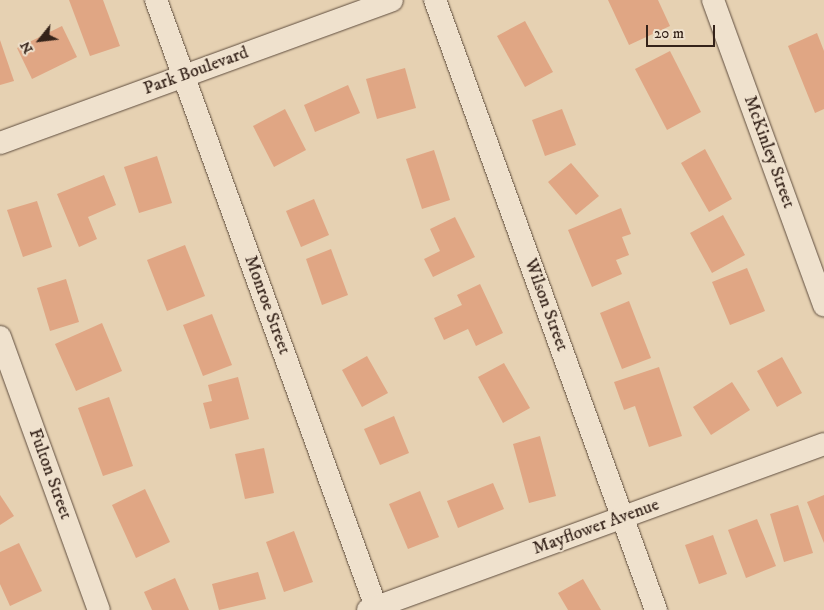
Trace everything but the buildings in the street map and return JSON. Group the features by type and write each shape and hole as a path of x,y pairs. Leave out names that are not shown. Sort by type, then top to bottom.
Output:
{"street":[{"name":"Monroe Street","path":"156,0 374,609"},
{"name":"Park Boulevard","path":"0,143 392,0"},
{"name":"Wilson Street","path":"435,0 656,610"},
{"name":"McKinley Street","path":"713,0 824,305"},
{"name":"Fulton Street","path":"0,337 99,610"},
{"name":"Mayflower Avenue","path":"374,609 824,444"}]}
